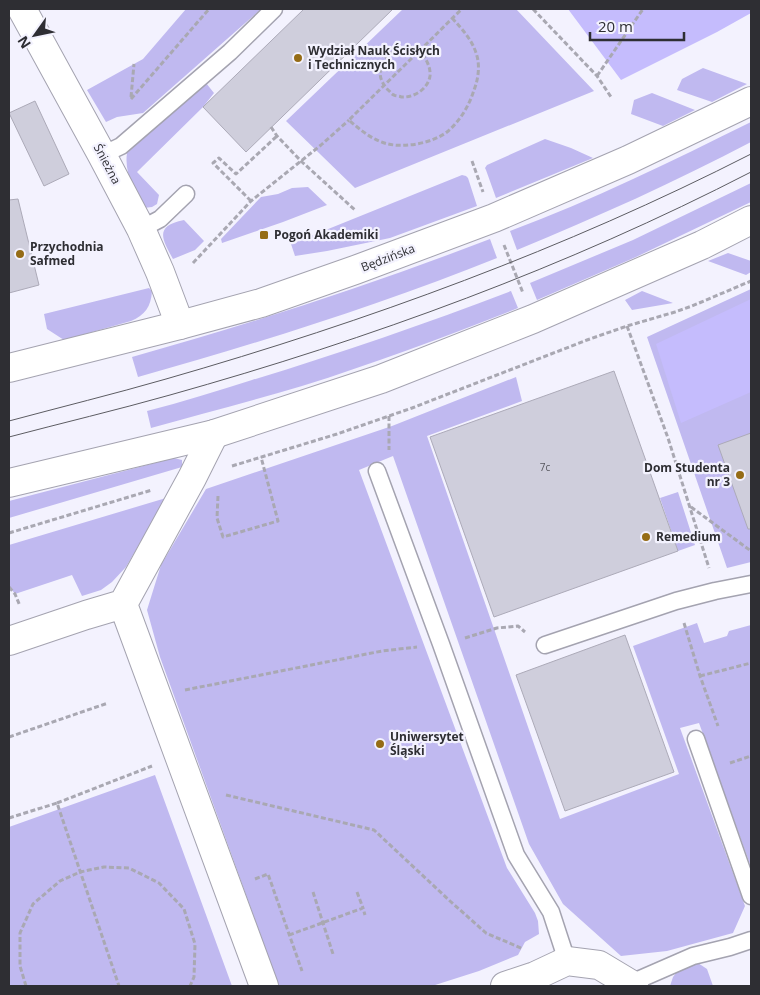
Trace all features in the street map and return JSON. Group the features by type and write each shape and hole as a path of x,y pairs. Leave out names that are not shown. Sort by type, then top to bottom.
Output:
{"street":[{"name":"Śnieżna","path":"22,9 141,229 160,272 180,326"},
{"name":"Będzińska","path":"9,368 180,326 261,303 355,270 494,218 628,160 751,101"},
{"path":"9,483 214,434 381,379 524,323 702,245 751,220"},
{"path":"9,641 123,604 214,434"},
{"path":"123,604 264,986"},
{"path":"504,986 534,976 567,961 599,965 632,985"}],"lane":[{"path":"102,155 121,146 230,52 274,9"},
{"path":"141,229 160,218 186,194"},
{"path":"377,471 516,855 551,912 567,961"},
{"path":"544,645 676,601 715,590 751,584"},
{"path":"696,739 751,896"},
{"path":"632,985 693,956 751,940"}],"path":[{"path":"131,99 209,9"},
{"path":"193,263 250,201 349,120 462,9"},
{"path":"532,9 596,76 611,97"},
{"path":"596,76 643,9"},
{"path":"349,120 364,133 388,144 412,146 430,141 446,132 462,116 472,99 478,78 478,57 469,37 452,18"},
{"path":"410,47 420,50 428,63 430,76 427,85 421,91 413,96 394,96 384,85 380,75 382,64 388,55 397,49 410,47"},
{"path":"127,140 134,64"},
{"path":"271,126 277,136 301,161 355,210"},
{"path":"250,201 213,162 219,158 236,174 277,136"},
{"path":"472,161 486,199"},
{"path":"504,245 524,296"},
{"path":"9,533 337,434 412,408 626,326 683,310 751,281"},
{"path":"626,326 668,438 715,590"},
{"path":"377,471 387,463 389,453 389,416"},
{"path":"218,489 217,518 223,536 278,521 260,458"},
{"path":"690,507 751,551"},
{"path":"676,601 719,728"},
{"path":"467,638 497,628"},
{"path":"154,687 175,692 382,650"},
{"path":"700,676 751,662"},
{"path":"9,737 108,703"},
{"path":"9,818 57,803 179,755"},
{"path":"731,762 751,756"},
{"path":"194,795 212,792 374,830 450,901 493,937"},
{"path":"57,803 119,986"},
{"path":"26,986 20,966 20,933 33,904 60,881 80,872 104,867 129,868 159,883 184,909 195,944 194,977 190,986"},
{"path":"270,879 302,970"},
{"path":"313,892 333,954"},
{"path":"357,892 365,915"},
{"path":"290,935 363,908"}],"shaded area":[{"path":"186,9 261,9 143,113 117,117 106,122 87,90 143,59"},
{"path":"403,9 516,9 594,91 355,188 286,121"},
{"path":"568,9 751,9 751,13 621,80"},
{"path":"703,68 747,84 712,102 677,90 682,79"},
{"path":"206,83 214,93 203,107 137,172 159,195 157,204 144,208 129,175 126,161 127,153"},
{"path":"652,93 695,110 663,126 631,114 634,100"},
{"path":"751,122 751,142 636,199 517,250 510,231 602,193"},
{"path":"545,139 593,158 496,198 485,168 487,165"},
{"path":"462,175 468,178 477,206 390,238 295,256 291,244"},
{"path":"751,183 751,202 636,257 537,300 530,283 633,240"},
{"path":"308,187 327,205 222,243 221,239 261,197 278,194 292,188"},
{"path":"184,220 204,241 195,250 173,259 164,239 164,230 174,223"},
{"path":"490,239 497,258 409,292 319,322 229,351 138,377 132,357 223,331 313,302 402,272"},
{"path":"728,253 751,261 751,272 746,275 708,261"},
{"path":"149,288 152,291 149,306 144,313 131,321 64,340 47,329 44,314"},
{"path":"751,289 751,562 727,568 647,337"},
{"path":"511,291 518,308 465,329 384,359 302,386 151,428 147,411 350,349"},
{"path":"642,291 673,303 632,310 625,300"},
{"path":"751,299 751,392 681,423 656,344"},
{"path":"516,377 522,401 427,436 560,819 679,774 633,646 697,623 704,643 727,636 729,631 751,625 751,867 699,723 680,728 745,906 733,933 667,951 621,956 563,904 529,844 393,456 359,470 507,868 535,913 539,934 525,942 518,955 479,971 432,986 279,986 160,657 147,610 161,565 206,489 392,426"},
{"path":"174,458 182,460 182,467 9,518 9,501"},
{"path":"678,492 695,545 678,551 660,498"},
{"path":"166,498 126,567 112,582 101,590 82,596 72,575 15,594 9,586 9,545"},
{"path":"155,775 232,986 10,986 9,827"},
{"path":"698,963 707,969 713,986 670,986 673,977 681,966"}],"building":[{"name":"Wydział Nauk Ścisłych i Technicznych","path":"304,9 393,9 246,152 203,107"},
{"path":"35,101 69,174 44,186 9,113"},
{"name":"Przychodnia Safmed","path":"18,199 39,285 9,293 9,200"},
{"path":"614,371 678,551 494,617 430,437"},
{"name":"Dom Studenta nr 3","path":"751,433 751,529 748,529 718,445"},
{"path":"625,635 674,772 565,811 516,675"}],"tram line":[{"path":"9,421 146,385 242,357 391,307 537,252 610,221 681,189 751,154"},
{"path":"9,437 150,401 319,350 393,325 539,270 681,207 751,172"}],"place":[{"name":"Wydział Nauk Ścisłych i Technicznych","path":"298,58"},
{"name":"Pogoń Akademiki","path":"264,235"},
{"name":"Przychodnia Safmed","path":"20,254"},
{"name":"Dom Studenta nr 3","path":"740,475"},
{"name":"Remedium","path":"646,537"},
{"name":"Uniwersytet Śląski","path":"380,744"}]}
